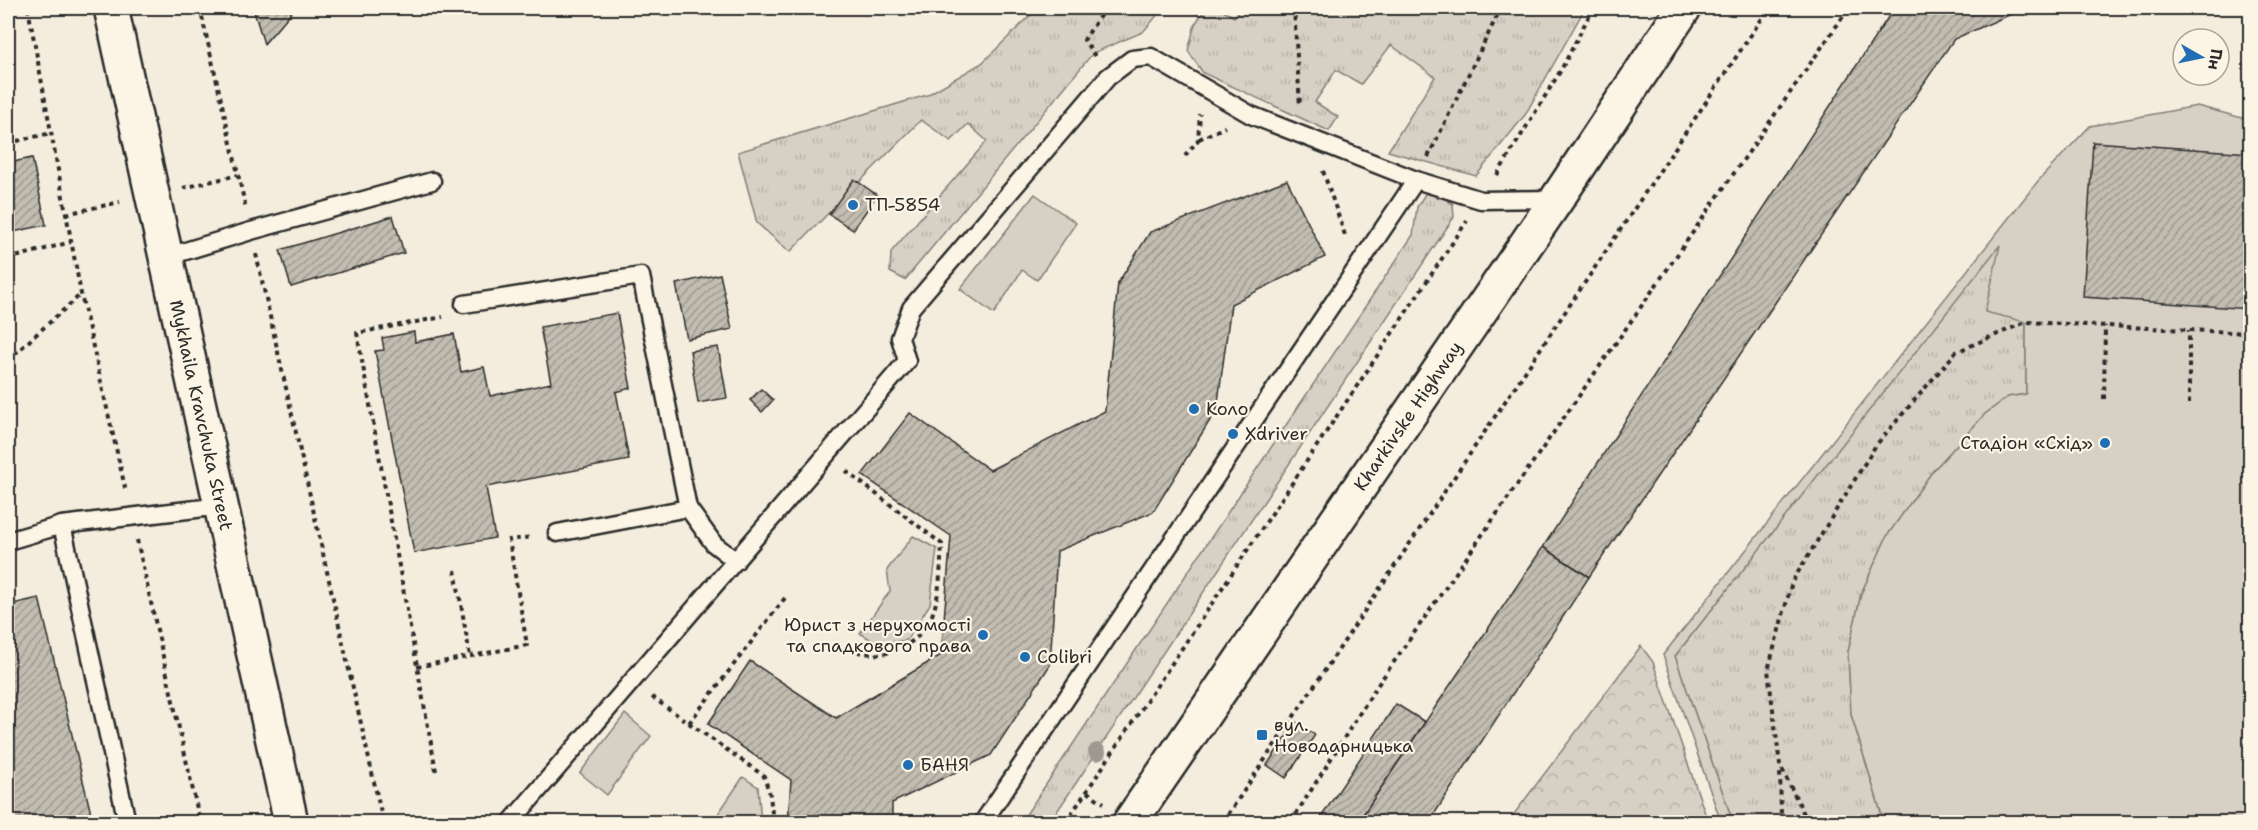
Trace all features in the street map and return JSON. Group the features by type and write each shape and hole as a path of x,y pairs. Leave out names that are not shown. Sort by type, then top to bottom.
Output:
{"main road":[{"name":"Mykhaila Kravchuka Street","path":"111,8 291,822"},
{"name":"Kharkivske Highway","path":"1130,822 1557,199 1684,8"}],"lane":[{"path":"511,822 907,361 900,338 910,308 1108,77 1132,59 1151,57 1251,115 1416,180 1481,200 1557,199"},
{"path":"983,822 1416,180"},
{"path":"166,257 432,181"},
{"path":"464,304 641,276 688,508 714,544 736,561"},
{"path":"8,541 62,525 221,506"},
{"path":"557,533 688,508"},
{"path":"62,525 127,822"}],"path":[{"path":"28,8 81,294 200,822"},
{"path":"200,8 382,822"},
{"path":"1106,8 1084,40 1108,77"},
{"path":"1294,8 1306,137 1357,270"},
{"path":"1416,180 1501,8"},
{"path":"1066,822 1481,200 1561,70 1593,8"},
{"path":"1223,822 1769,8"},
{"path":"1292,822 1376,689 1849,8"},
{"path":"1185,156 1198,140 1202,87"},
{"path":"8,143 51,133"},
{"path":"8,259 71,242"},
{"path":"8,360 81,294"},
{"path":"436,771 357,333 446,316 464,304"},
{"path":"1779,822 1781,814 1780,765 1767,670 1792,582 1876,445 1956,351 2026,322 2250,333"},
{"path":"2104,399 2105,326"},
{"path":"2189,330 2189,404"},
{"path":"830,452 839,465 942,544 938,592 932,617 921,637 904,647 882,654 858,652"},
{"path":"417,667 527,645 508,540 557,533"},
{"path":"455,570 470,656"},
{"path":"689,723 785,598"},
{"path":"632,682 764,776 770,795 773,822"},
{"path":"1780,765 1808,822"}],"green space":[{"path":"1038,8 1161,8 1143,32 1093,53 905,280 890,272 891,252 987,141 968,124 951,141 921,120 790,252 757,223 738,152 927,95 982,63"},
{"path":"1206,8 1219,8 1234,17 1241,8 1585,8 1525,115 1476,176 1388,151 1435,77 1391,45 1361,84 1336,70 1315,102 1338,117 1329,131 1203,73 1188,51 1195,24"},
{"name":"Стадіон «Схід»","path":"2197,106 2250,120 2250,822 1884,822 1851,714 1848,652 1861,594 1887,536 1932,472 1985,414 2008,397 2026,394 2026,322 1985,312 2000,245 1675,656 1733,822 1721,822 1663,655 2038,181 2090,126"},
{"path":"1436,193 1453,204 1454,217 1050,822 1021,822 1413,235 1417,207 1425,194"},
{"path":"1035,194 1076,223 1037,280 1022,270 994,314 960,289"},
{"path":"2000,244 2026,322 2026,394 2008,397 1985,414 1932,472 1887,536 1861,594 1848,652 1851,714 1884,822 1733,822 1675,656"},
{"path":"913,536 937,549 930,604 907,640 878,644 860,633 890,591 887,570"},
{"path":"1641,646 1653,662 1708,822 1508,822"},
{"path":"625,714 651,736 607,795 580,773"},
{"path":"743,777 758,787 761,822 725,822 718,814"}],"building":[{"path":"253,8 295,8 264,44"},
{"path":"1894,8 2025,8 1954,39 1589,577 1543,547"},
{"path":"2093,142 2250,153 2250,309 2083,297"},
{"path":"32,158 46,225 8,233 8,163"},
{"name":"ТП-5854","path":"854,179 877,195 853,230 829,214"},
{"path":"1287,180 1325,257 1231,304 1217,409 1153,512 1057,551 1050,665 991,755 892,803 892,822 788,822 791,780 708,724 750,661 836,718 941,655 951,536 862,475 910,413 990,470 1105,411 1118,283 1150,232"},
{"path":"393,216 404,253 291,287 280,250"},
{"path":"720,274 732,329 687,339 676,284"},
{"path":"617,313 631,388 616,392 629,460 486,487 495,538 414,553 375,351 384,350 382,338 414,332 415,342 454,334 461,372 484,367 490,396 551,383 540,327"},
{"path":"718,347 727,398 698,403 690,351"},
{"path":"761,389 773,400 762,412 750,400"},
{"path":"1543,547 1589,577 1429,822 1358,822"},
{"path":"39,598 93,822 8,822 8,809 12,808 8,790 8,605"},
{"path":"1396,704 1425,722 1358,822 1318,822"},
{"path":"1296,722 1315,735 1286,778 1267,765"}],"place":[{"name":"ТП-5854","path":"853,205"},
{"name":"Коло","path":"1194,409"},
{"name":"Xdriver","path":"1233,434"},
{"name":"Стадіон «Схід»","path":"2105,443"},
{"name":"Юрист з нерухомості та спадкового права","path":"983,635"},
{"name":"Colibri","path":"1025,657"},
{"name":"вул. Новодарницька","path":"1262,735"},
{"name":"БАНЯ","path":"908,765"}]}
